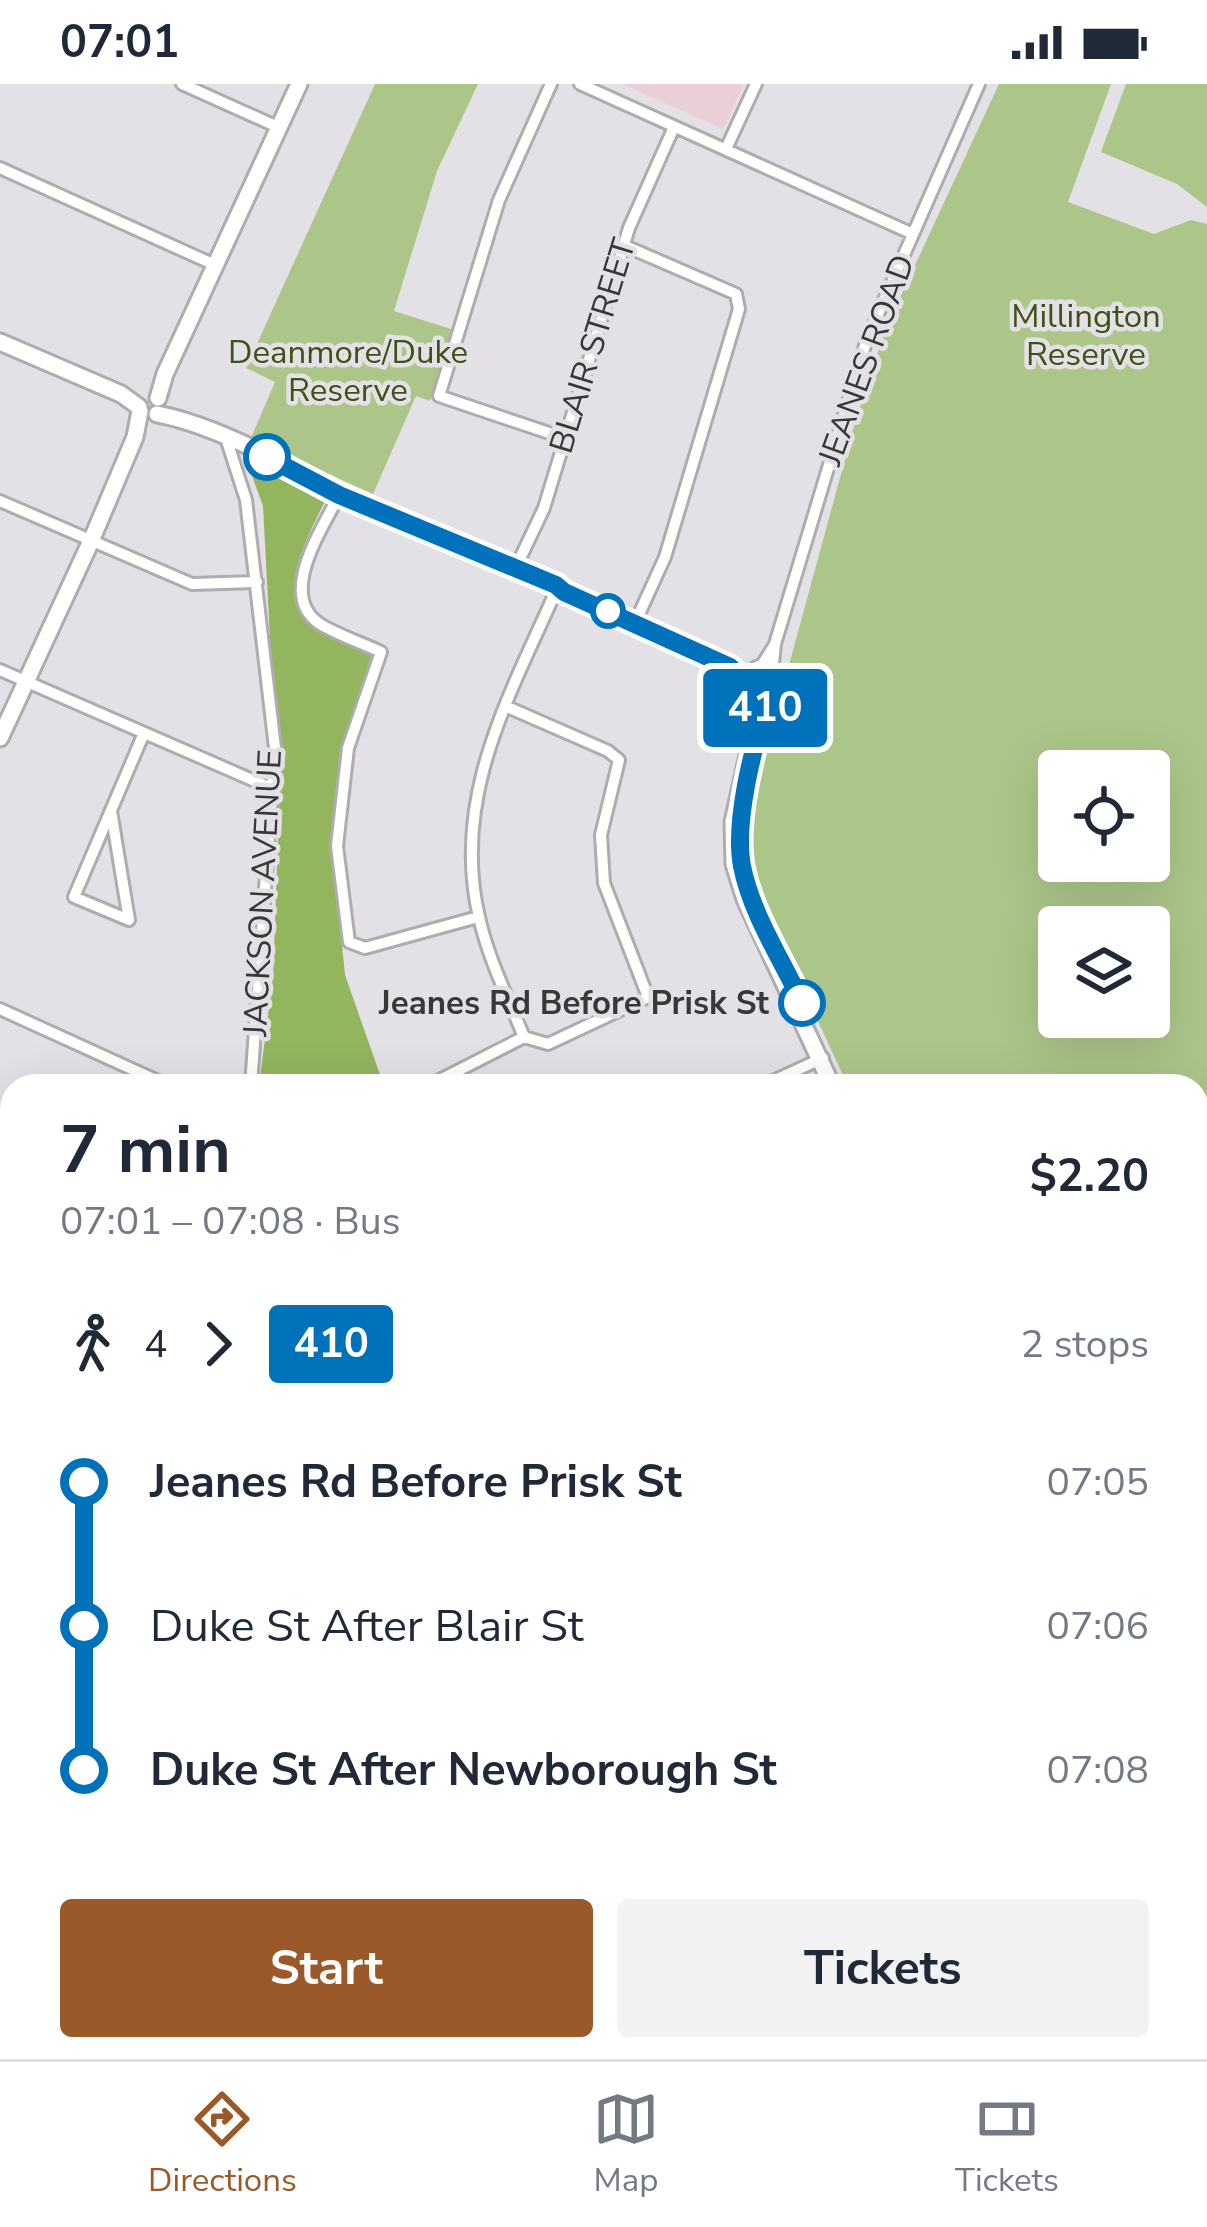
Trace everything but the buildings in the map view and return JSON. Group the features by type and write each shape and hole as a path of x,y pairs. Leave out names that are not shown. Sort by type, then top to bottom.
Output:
{"main road":[{"path":"0,738 299,84"},
{"path":"3,340 226,438 339,495 510,566 514,574 760,679"},
{"name":"JEANES ROAD","path":"760,679 741,823 741,861 749,890 829,1074"}],"street":[{"path":"182,84 280,128"},
{"path":"551,84 499,200 439,396 564,438"},
{"path":"580,84 913,234"},
{"path":"726,149 756,84"},
{"name":"JEANES ROAD","path":"760,679 775,644 866,339 979,84"},
{"name":"BLAIR STREET","path":"510,566 544,508 623,245 674,127"},
{"path":"0,168 215,265"},
{"path":"623,245 736,294 739,309 665,557 635,623"},
{"name":"JACKSON AVENUE","path":"226,438 245,500 275,748 251,1074"},
{"path":"339,495 304,568 302,590 304,606 317,622 381,652 348,748 337,846 349,942 365,948 478,917"},
{"path":"0,501 192,584 257,582"},
{"path":"524,1037 478,917 472,870 476,800 490,736 559,593"},
{"path":"0,670 273,789"},
{"path":"452,1074 524,1037 548,1044 648,997 604,883 601,835 619,760 505,706"},
{"path":"111,811 129,920 74,897 144,733"},
{"path":"0,1009 143,1074"},
{"path":"788,1074 822,1058"}],"shaded area":[{"path":"622,84 744,84 723,129"}],"green space":[{"name":"Deanmore/Duke Reserve","path":"375,84 478,84 437,171 394,311 454,330 430,401 416,396 373,494 251,438 275,382 246,368"},
{"name":"Millington Reserve","path":"999,84 1111,84 1068,202 1154,234 1191,220 1207,224 1207,1074 842,1074 757,890 747,858 759,775 856,419 885,330"},
{"path":"1126,84 1207,84 1207,207 1177,184 1101,152"},
{"path":"244,454 329,492 299,560 295,596 311,625 372,654 340,754 332,847 345,975 380,1074 261,1074 273,976 281,752 263,506"}],"bus line":[{"name":"410","path":"267,457 339,495 556,585 730,667 755,691 769,692 741,823 741,861 749,890 802,1003"}],"place":[{"name":"Jeanes Rd Before Prisk St","path":"802,1003"}]}
